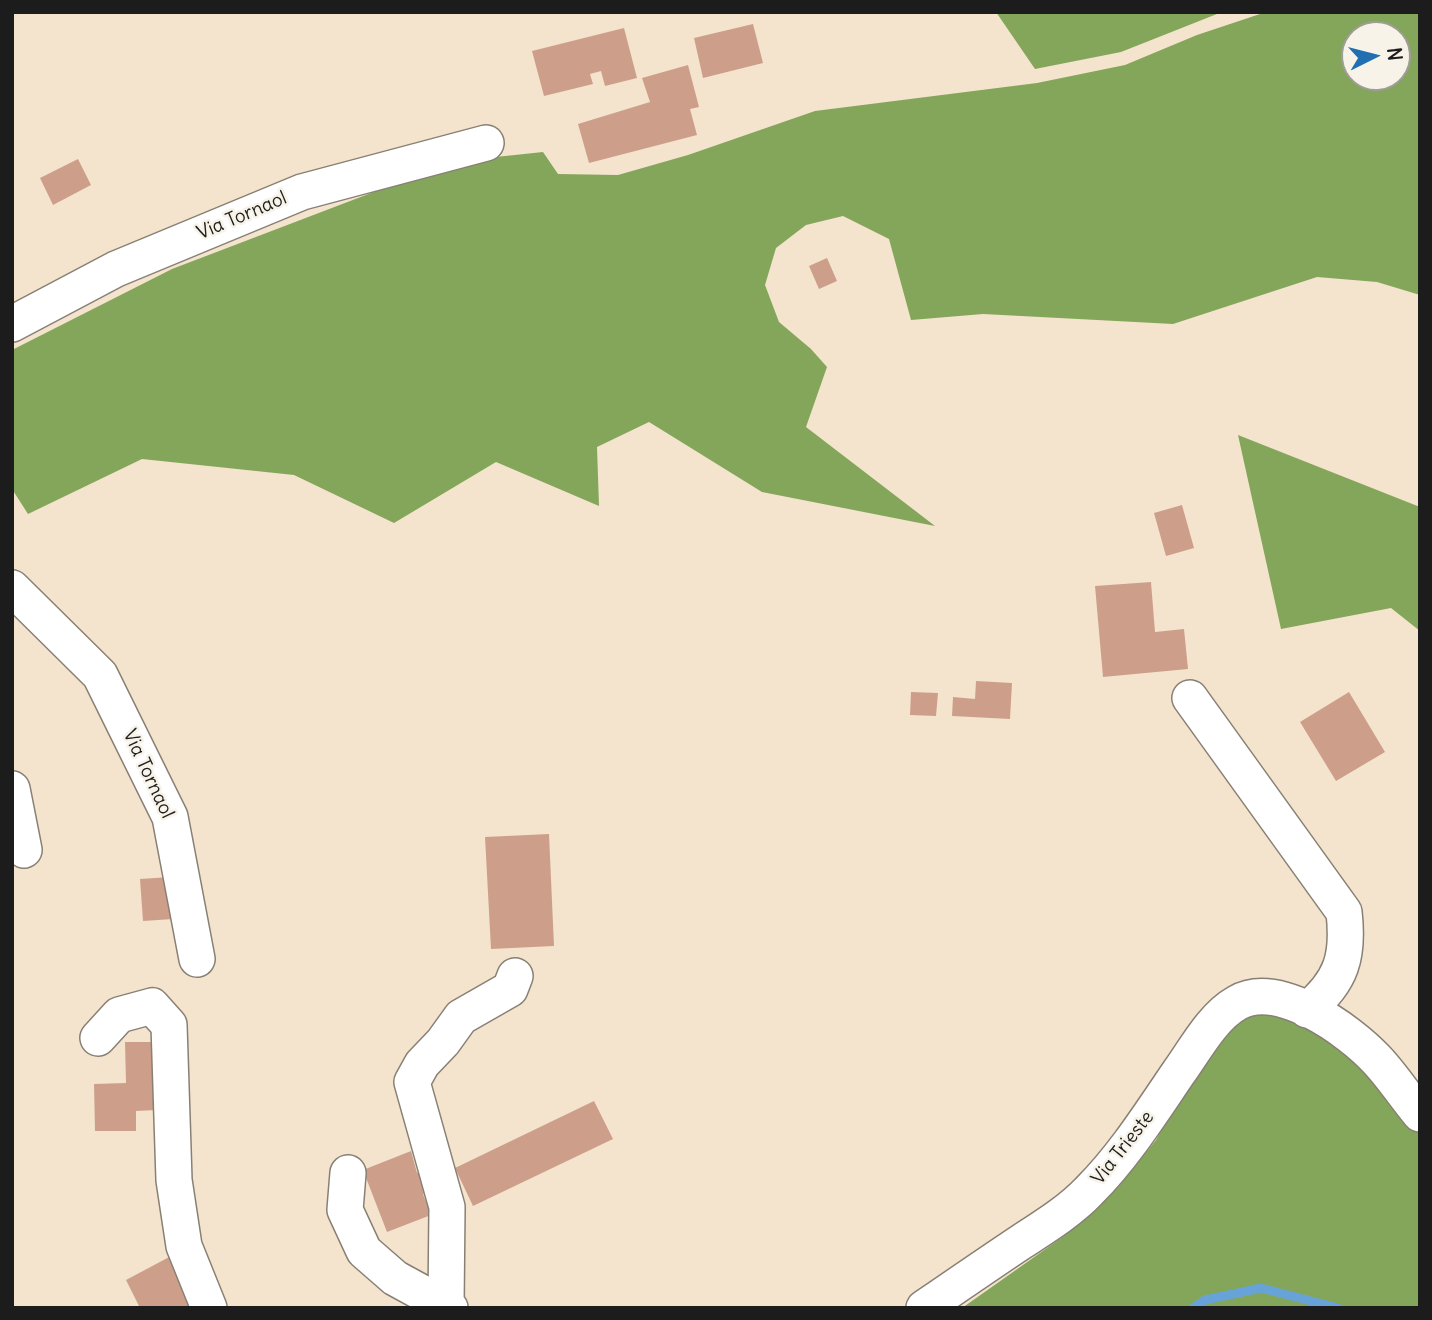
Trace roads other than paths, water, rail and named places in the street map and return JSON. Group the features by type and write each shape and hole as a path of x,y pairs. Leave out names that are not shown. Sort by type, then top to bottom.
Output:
{"street":[{"name":"Via Tornaol","path":"12,324 116,269 302,192 486,143"},
{"name":"Via Tornaol","path":"12,588 100,675 170,817 197,958"},
{"path":"1190,698 1344,912 1347,937 1340,974 1324,996 1307,1010"},
{"path":"12,789 24,850"},
{"path":"348,1172 345,1210 364,1251 395,1278 448,1307 447,1207 412,1082 422,1064 443,1042 461,1017 510,989 515,976"},
{"name":"Via Trieste","path":"924,1308 1087,1194 1108,1171 1207,1032 1229,1008 1248,998 1286,1000 1341,1029 1376,1059 1420,1114"},
{"path":"98,1038 119,1015 152,1006 169,1025 174,1180 184,1246 209,1308"}],"waterway":[{"path":"1193,1308 1205,1300 1261,1288 1338,1308"}]}
